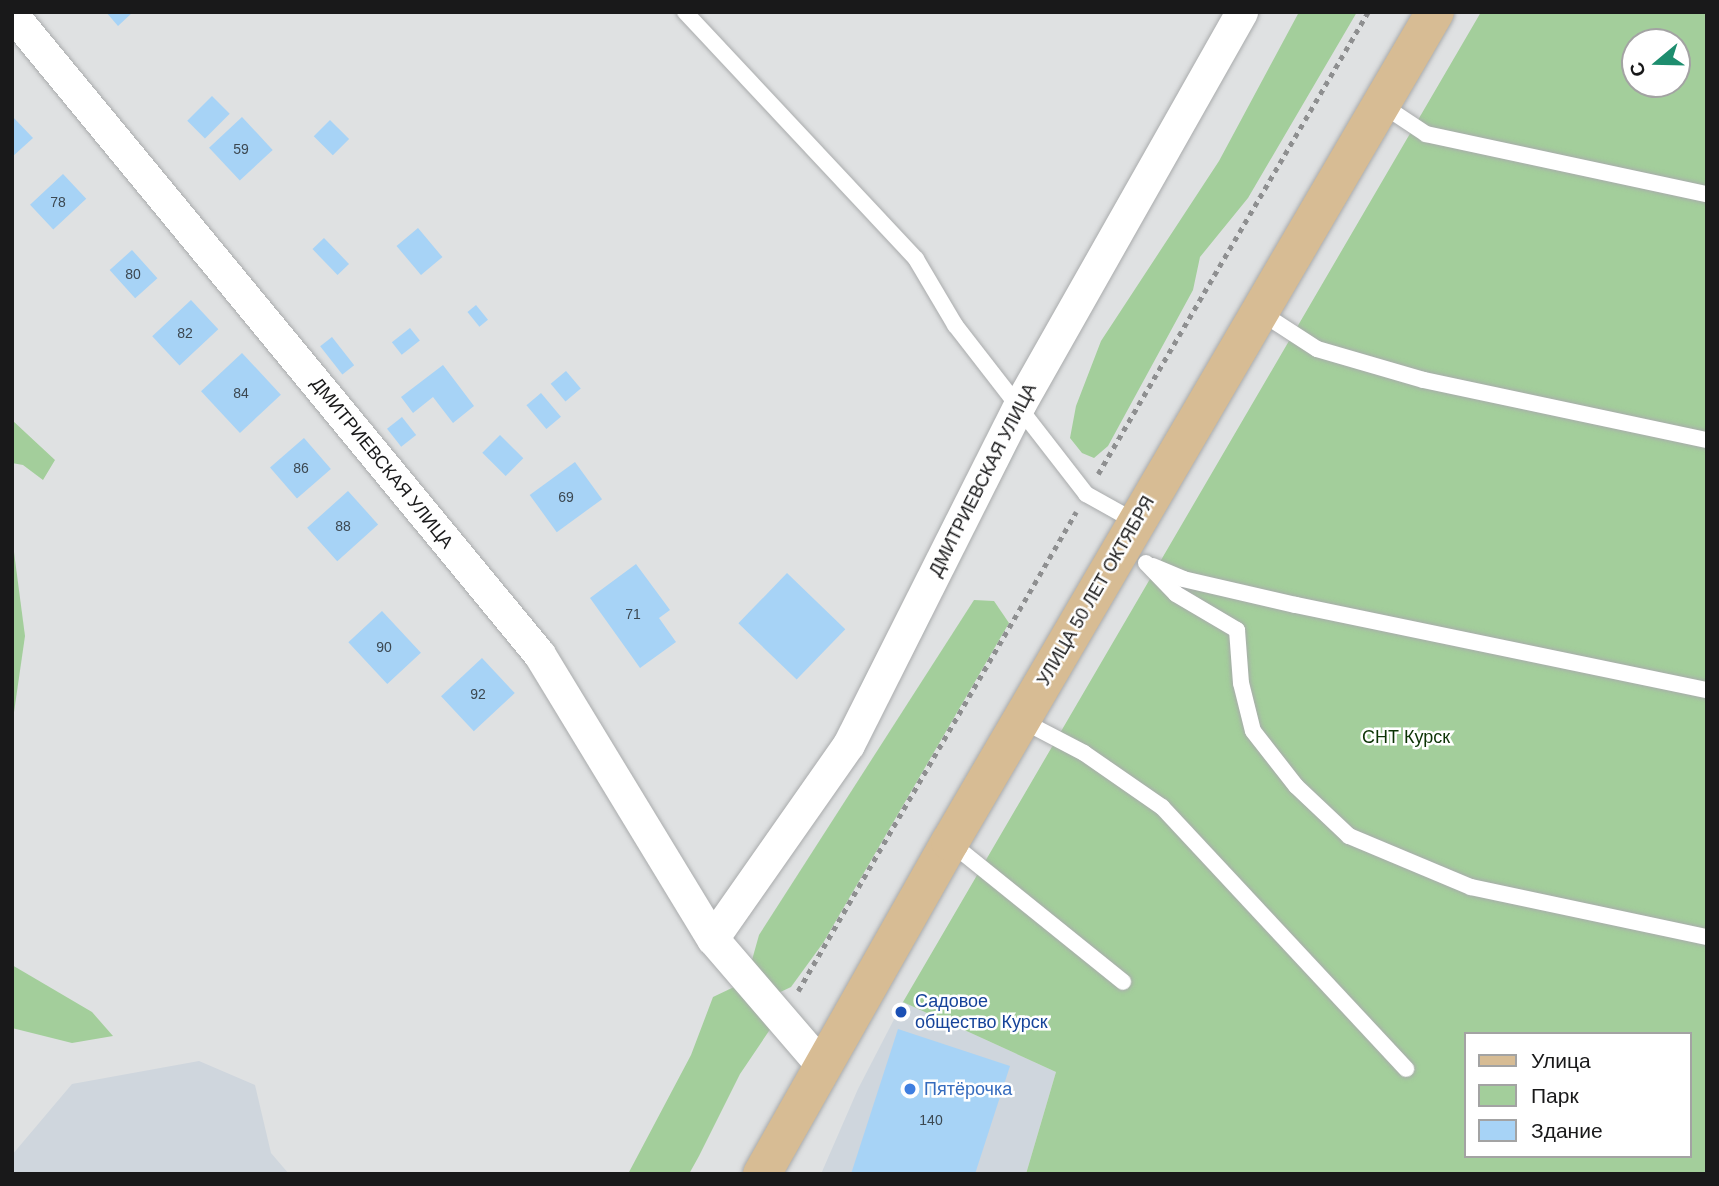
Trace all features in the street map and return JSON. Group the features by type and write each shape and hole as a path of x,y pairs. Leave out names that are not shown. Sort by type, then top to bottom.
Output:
{"main road":[{"name":"УЛИЦА 50 ЛЕТ ОКТЯБРЯ","path":"762,1174 1021,720 1134,546 1260,312 1435,12"},
{"path":"780,1174 791,1127"}],"street":[{"name":"ДМИТРИЕВСКАЯ УЛИЦА","path":"713,939 849,745 1020,405 1242,12"},
{"name":"ДМИТРИЕВСКАЯ УЛИЦА","path":"12,14 540,655 713,939 824,1068"}],"lane":[{"path":"685,12 916,258 955,325 1020,405 1086,494 1176,594 1237,630 1241,683 1254,731 1296,786 1349,836 1471,887 1707,937"},
{"path":"1381,104 1426,134 1707,194"},
{"path":"1260,312 1317,349 1424,380 1707,440"},
{"path":"1134,546 1183,579 1707,690"},
{"path":"1021,720 1084,753 1161,807 1406,1069"},
{"path":"950,842 1123,982"}],"shaded area":[{"path":"903,1002 1056,1072 1026,1174 821,1174 858,1089"},
{"path":"199,1061 255,1085 271,1153 289,1174 12,1174 12,1155 72,1084"}],"green space":[{"path":"1299,12 1357,12 1248,198 1200,257 1193,290 1108,446 1094,458 1082,453 1070,438 1076,406 1101,341 1219,161"},
{"name":"СНТ Курск","path":"1481,12 1707,12 1707,1174 1026,1174 1056,1072 903,1002"},
{"path":"12,420 55,460 43,480 23,465 12,463"},
{"path":"12,537 25,636 12,726"},
{"path":"974,600 994,601 1009,623 823,943 791,987 774,995 750,967 759,935"},
{"path":"12,965 92,1012 113,1036 72,1043 12,1028"},
{"path":"734,987 771,1028 740,1074 689,1174 628,1174 691,1055 713,997"}],"building":[{"path":"106,12 133,12 118,26"},
{"path":"212,96 230,114 205,138 187,121"},
{"path":"12,116 33,138 12,157"},
{"path":"242,117 273,150 240,181 209,148"},
{"path":"330,120 349,139 333,155 314,136"},
{"path":"63,174 86,199 53,230 30,205"},
{"path":"418,228 442,257 421,275 397,246"},
{"path":"324,238 349,264 337,275 312,249"},
{"path":"132,250 157,278 135,298 110,270"},
{"path":"191,300 218,329 180,365 152,336"},
{"path":"476,305 488,320 479,327 467,312"},
{"path":"410,328 420,341 402,355 392,342"},
{"path":"332,337 354,365 342,375 320,346"},
{"path":"242,353 281,395 240,433 201,391"},
{"path":"443,365 474,406 453,423 433,397 413,413 401,397"},
{"path":"566,371 581,389 565,401 551,384"},
{"path":"541,393 561,417 546,429 526,405"},
{"path":"402,417 416,435 401,447 387,429"},
{"path":"500,435 523,458 506,476 482,453"},
{"path":"304,438 331,469 297,498 270,468"},
{"path":"575,462 602,499 557,532 530,495"},
{"path":"348,491 378,524 337,561 307,528"},
{"path":"636,564 670,610 659,618 676,642 640,668 590,598"},
{"path":"787,573 845,629 797,680 738,623"},
{"path":"382,611 421,653 387,684 348,642"},
{"path":"482,658 515,693 474,731 441,696"},
{"path":"898,1029 1010,1066 975,1174 851,1174"}],"place":[{"name":"Садовое общество Курск","path":"901,1012"},
{"name":"Пятёрочка","path":"910,1089"}]}
